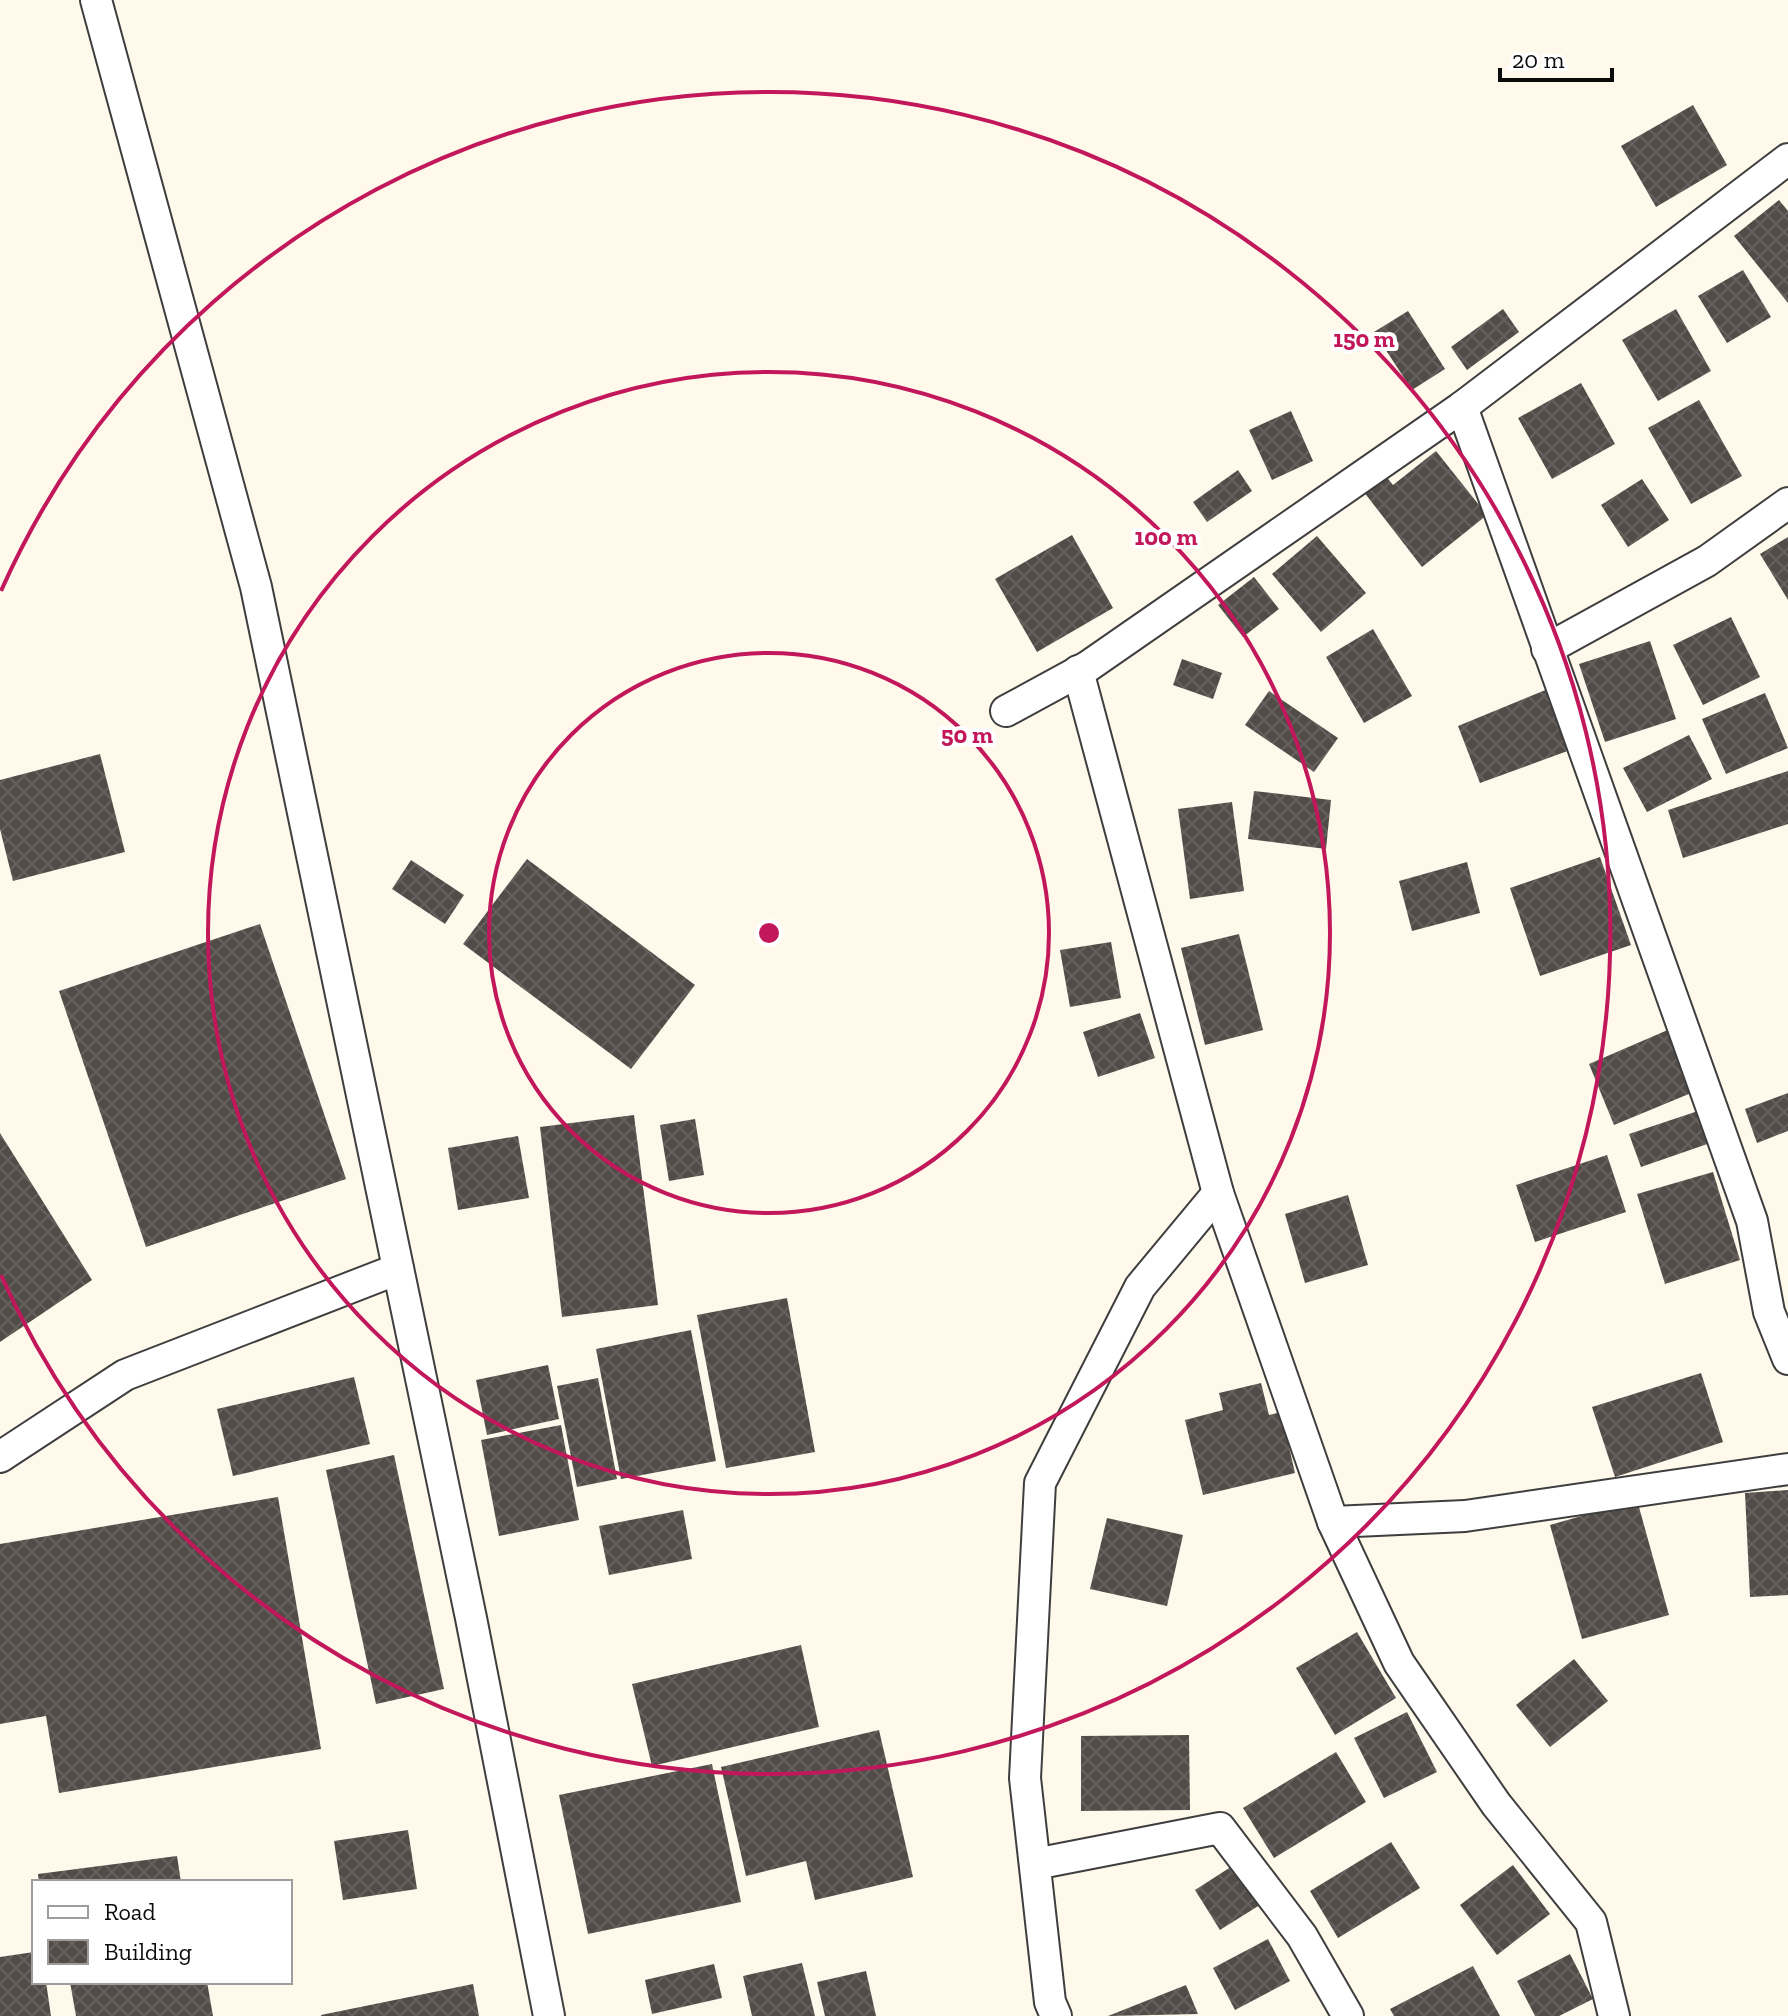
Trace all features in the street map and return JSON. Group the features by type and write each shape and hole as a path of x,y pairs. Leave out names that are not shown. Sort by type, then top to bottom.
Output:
{"street":[{"path":"96,0 256,587 549,2016"},
{"path":"1006,711 1078,671 1462,407 1788,159"},
{"path":"1462,407 1656,944 1752,1221 1769,1312 1788,1359"},
{"path":"1547,649 1707,561 1788,503"},
{"path":"1078,671 1218,1193 1333,1522 1399,1663 1496,1804 1591,1922 1614,2016"},
{"path":"1056,2016 1050,2002 1025,1778 1040,1483 1140,1287 1218,1193"},
{"path":"0,1457 125,1375 398,1269"},
{"path":"1333,1522 1465,1516 1788,1469"},
{"path":"1035,1864 1220,1828 1302,1936 1348,2016"}],"building":[{"path":"1693,105 1727,165 1656,207 1621,146"},
{"path":"1779,200 1788,211 1788,303 1734,236"},
{"path":"1743,270 1771,317 1727,343 1698,296"},
{"path":"1503,309 1519,332 1467,370 1451,347"},
{"path":"1676,309 1711,371 1658,401 1622,340"},
{"path":"1408,311 1445,369 1412,390 1374,332"},
{"path":"1581,383 1615,444 1552,479 1518,418"},
{"path":"1699,400 1742,476 1691,504 1648,428"},
{"path":"1291,411 1313,461 1272,480 1249,430"},
{"path":"1436,451 1487,515 1422,567 1360,487 1381,470 1393,485"},
{"path":"1238,470 1252,491 1207,522 1193,502"},
{"path":"1642,479 1669,520 1628,547 1601,505"},
{"path":"1072,535 1113,608 1037,652 995,579"},
{"path":"1317,536 1366,593 1321,632 1272,574"},
{"path":"1788,537 1788,600 1760,554"},
{"path":"1254,577 1279,609 1243,637 1218,605"},
{"path":"1731,617 1760,677 1703,705 1673,645"},
{"path":"1373,629 1412,696 1364,723 1326,657"},
{"path":"1650,641 1676,719 1605,742 1579,664"},
{"path":"1182,659 1222,673 1213,699 1173,685"},
{"path":"1548,689 1573,749 1480,783 1458,726"},
{"path":"1269,691 1338,738 1314,772 1245,725"},
{"path":"1765,693 1788,748 1726,774 1702,719"},
{"path":"1689,735 1712,779 1647,812 1623,768"},
{"path":"100,754 125,852 13,881 0,829 0,780"},
{"path":"1788,771 1788,824 1683,858 1668,810"},
{"path":"1254,791 1331,800 1326,849 1248,839"},
{"path":"1232,802 1244,891 1190,899 1178,809"},
{"path":"1600,857 1631,945 1540,976 1510,888"},
{"path":"527,859 695,985 631,1069 463,944"},
{"path":"411,860 464,895 445,924 392,889"},
{"path":"1467,862 1480,913 1412,931 1399,881"},
{"path":"260,924 346,1179 146,1247 59,991"},
{"path":"1239,934 1263,1030 1205,1045 1181,948"},
{"path":"1111,942 1121,998 1070,1007 1060,950"},
{"path":"1140,1013 1155,1058 1098,1077 1083,1032"},
{"path":"1670,1029 1696,1091 1614,1125 1589,1064"},
{"path":"1788,1093 1788,1131 1757,1143 1745,1109"},
{"path":"1704,1109 1716,1141 1641,1167 1629,1134"},
{"path":"634,1115 658,1305 562,1317 540,1127"},
{"path":"695,1119 704,1175 669,1181 660,1125"},
{"path":"0,1133 92,1280 0,1342"},
{"path":"518,1136 529,1198 458,1210 448,1148"},
{"path":"1607,1155 1626,1212 1535,1242 1516,1185"},
{"path":"1713,1172 1740,1260 1665,1284 1637,1194"},
{"path":"1348,1195 1368,1265 1305,1283 1285,1214"},
{"path":"787,1298 815,1452 726,1468 697,1315"},
{"path":"691,1330 716,1461 621,1479 596,1349"},
{"path":"548,1365 559,1419 487,1435 476,1380"},
{"path":"1701,1373 1723,1442 1615,1477 1592,1407"},
{"path":"354,1377 370,1444 233,1476 217,1409"},
{"path":"598,1378 617,1479 577,1487 557,1386"},
{"path":"1261,1383 1269,1415 1281,1412 1295,1473 1203,1495 1185,1420 1223,1410 1219,1393"},
{"path":"561,1425 579,1520 499,1536 481,1440"},
{"path":"394,1455 444,1689 376,1704 326,1470"},
{"path":"1788,1490 1788,1595 1750,1597 1745,1493"},
{"path":"278,1497 321,1749 59,1793 46,1716 0,1724 0,1544"},
{"path":"1637,1500 1669,1615 1582,1639 1550,1525"},
{"path":"683,1510 692,1559 609,1575 599,1526"},
{"path":"1107,1518 1183,1535 1167,1606 1090,1589"},
{"path":"1357,1632 1396,1698 1335,1735 1296,1668"},
{"path":"801,1645 819,1727 652,1766 632,1684"},
{"path":"1574,1659 1608,1701 1550,1747 1516,1705"},
{"path":"1407,1712 1437,1772 1384,1798 1354,1738"},
{"path":"879,1730 913,1877 815,1900 806,1861 746,1876 721,1767"},
{"path":"1189,1735 1190,1810 1081,1811 1081,1736"},
{"path":"1336,1752 1366,1802 1274,1858 1243,1808"},
{"path":"712,1764 741,1902 588,1934 559,1795"},
{"path":"408,1830 417,1889 343,1900 334,1841"},
{"path":"1391,1842 1420,1888 1338,1938 1310,1891"},
{"path":"177,1856 181,1880 39,1880 38,1874"},
{"path":"1237,1863 1263,1903 1220,1930 1195,1890"},
{"path":"1513,1865 1550,1914 1497,1955 1460,1905"},
{"path":"1268,1939 1290,1981 1235,2010 1213,1968"},
{"path":"32,1952 32,1984 46,1984 51,2016 0,2016 0,1957"},
{"path":"1570,1954 1593,1999 1559,2016 1535,2016 1517,1981"},
{"path":"802,1963 815,2016 752,2016 743,1976"},
{"path":"714,1964 722,1998 652,2014 645,1980"},
{"path":"1473,1966 1500,2016 1394,2016 1390,2009"},
{"path":"866,1971 876,2016 825,2016 817,1982"},
{"path":"70,1984 207,1984 213,2016 76,2016"},
{"path":"473,1984 479,2016 321,2016 321,2015"},
{"path":"1186,1985 1198,2014 1108,2016"}]}
